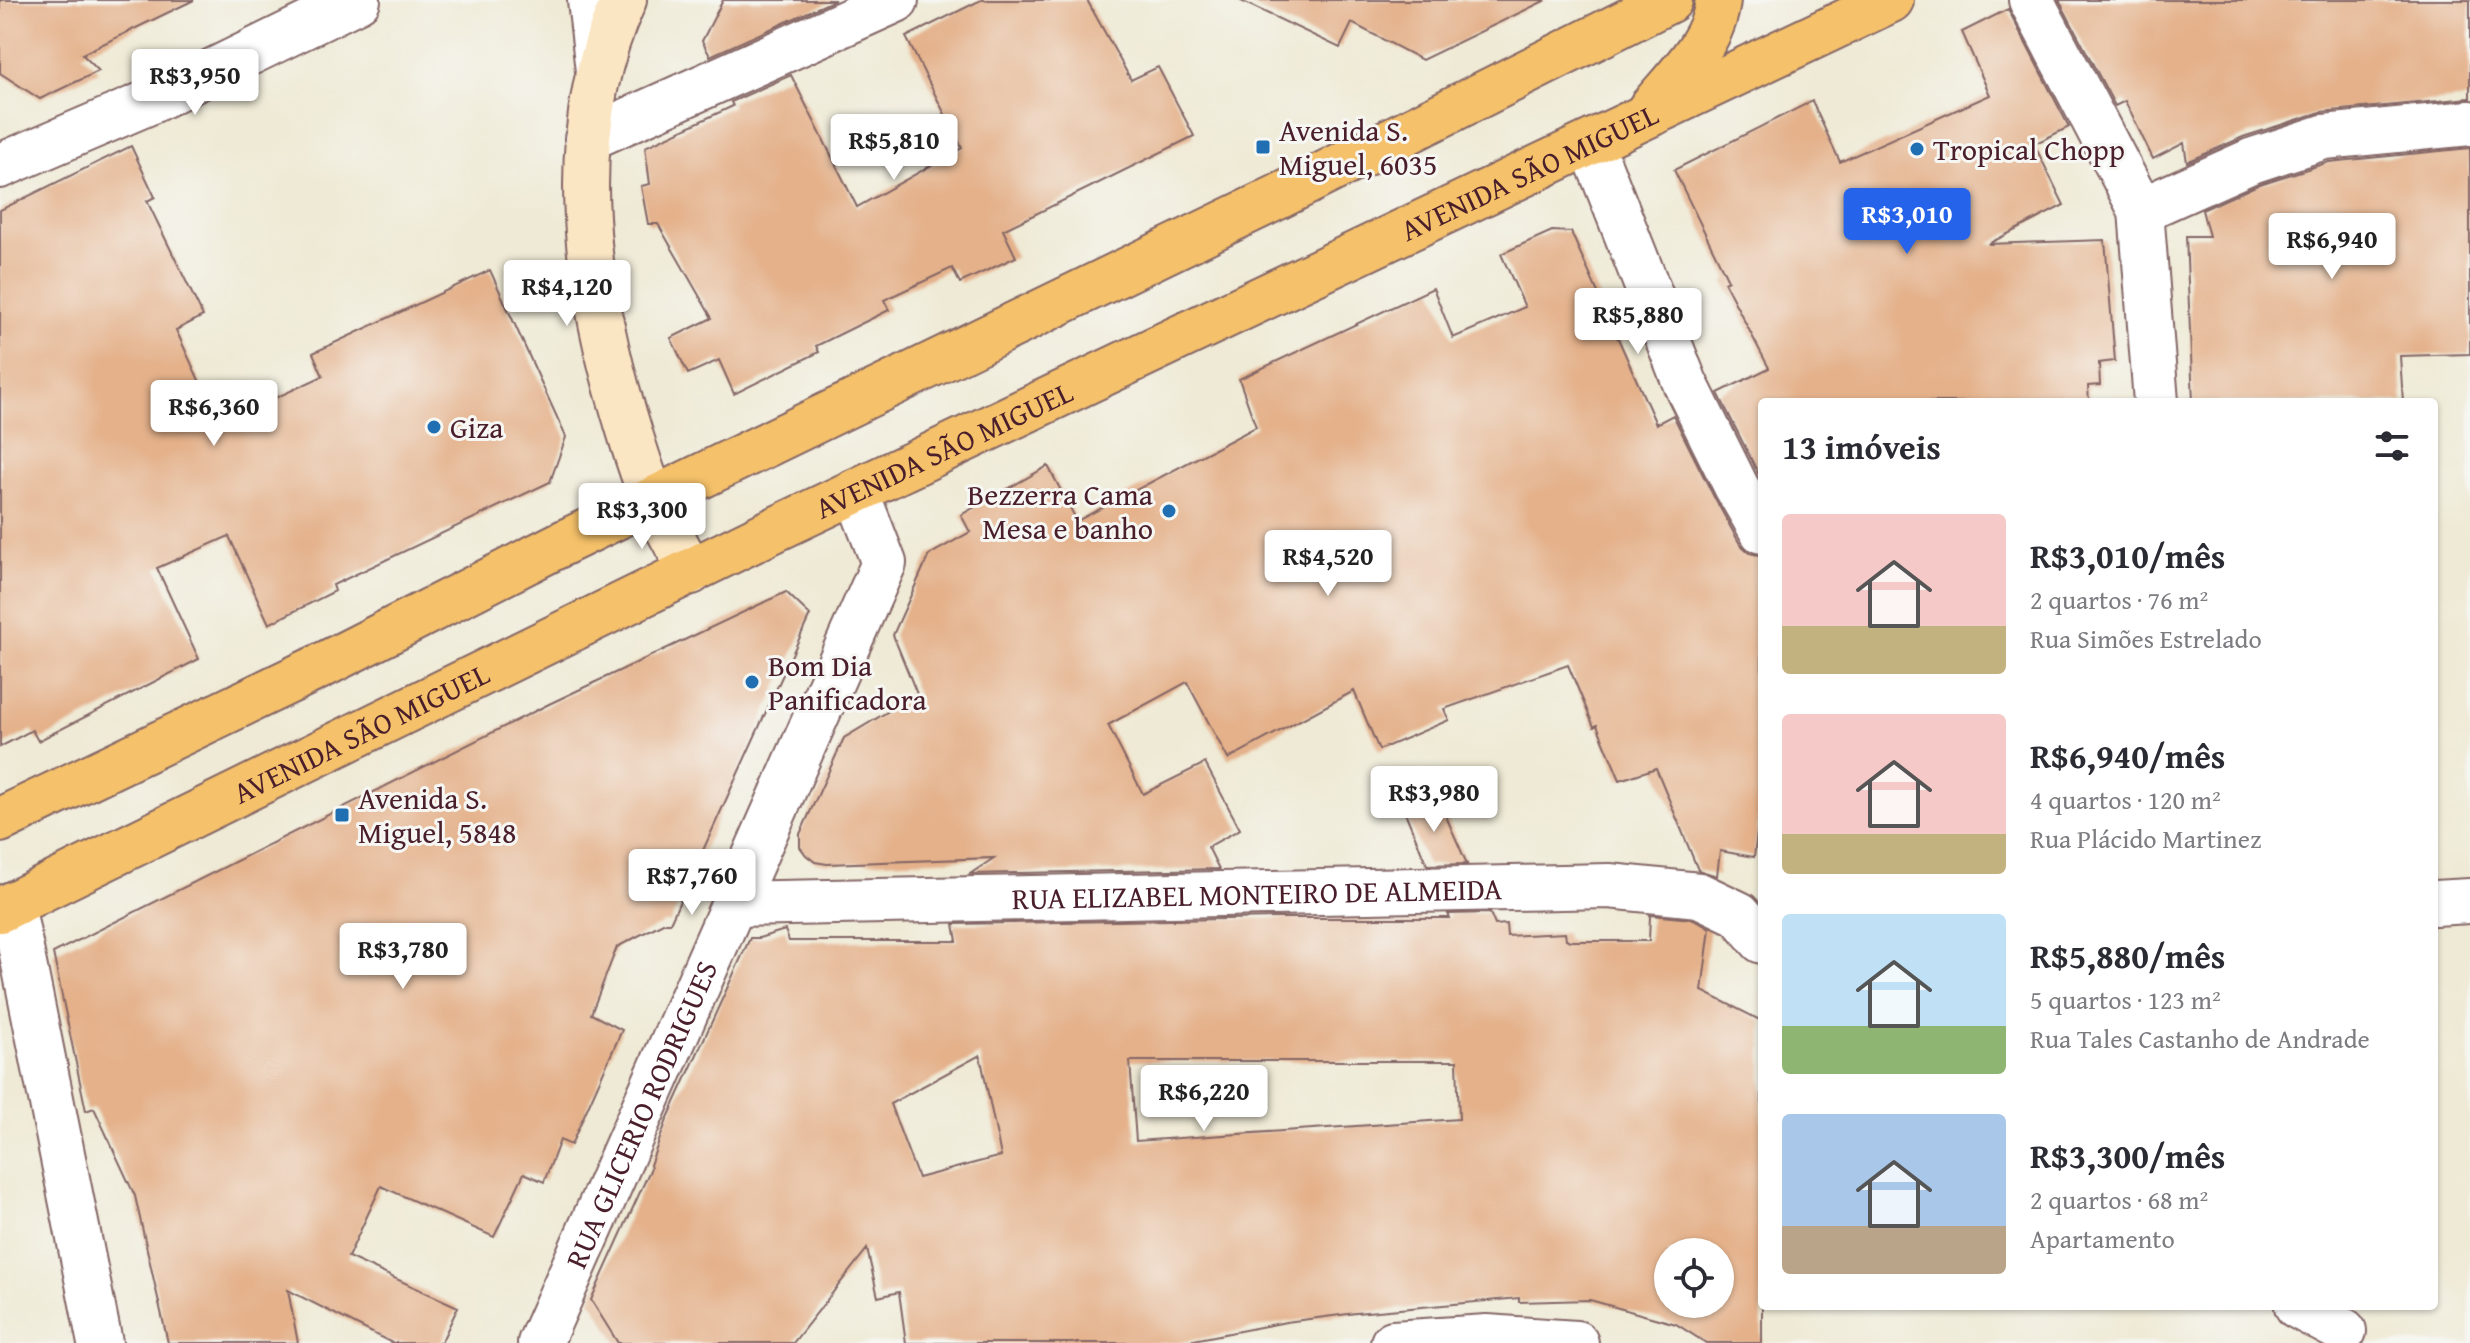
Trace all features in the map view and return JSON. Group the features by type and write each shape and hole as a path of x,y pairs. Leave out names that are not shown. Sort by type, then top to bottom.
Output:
{"main road":[{"path":"624,0 598,71 587,139 586,206 592,277 605,348 653,500 691,572"},
{"path":"0,820 1278,197 1670,0"},
{"path":"1641,120 1705,41 1713,27 1718,0"},
{"name":"AVENIDA SÃO MIGUEL","path":"6,907 856,491 1891,0"}],"street":[{"path":"0,166 147,103 358,0"},
{"path":"590,0 598,71"},
{"path":"587,139 896,0"},
{"path":"2031,0 2141,210 2156,398"},
{"path":"2141,210 2251,161 2324,137 2470,123"},
{"path":"1591,144 1685,383 1758,524"},
{"name":"RUA GLICERIO RODRIGUES","path":"540,1343 884,563 856,491"},
{"name":"RUA ELIZABEL MONTEIRO DE ALMEIDA","path":"735,904 1609,886 1699,895 1739,914 1758,936"},
{"path":"2438,903 2470,901"},
{"path":"6,907 100,1343"},
{"path":"2305,1310 2344,1331"},
{"path":"1393,1343 1487,1337 1576,1343"}],"building":[{"path":"0,0 194,0 82,54 99,71 40,99 0,73"},
{"path":"723,0 835,0 710,56 702,41"},
{"path":"981,0 1087,0 1131,80 1158,67 1194,136 1003,230 1016,257 960,283 952,268 884,300 889,310 816,346 819,352 734,394 719,360 688,374 671,338 712,318 658,224 648,224 641,186 650,184 645,147 791,75 857,207 962,148 906,37"},
{"path":"1239,0 1546,0 1422,60 1352,23 1340,48"},
{"path":"2059,0 2470,0 2470,98 2321,112 2243,137 2187,162 2184,143 2153,159 2125,101 2115,106"},
{"path":"2008,9 2069,127 2034,144 2064,205 1988,244 2105,240 2115,361 2099,363 2100,385 2088,386 2089,398 1758,398 1758,473 1718,393 1769,368 1724,282 1728,280 1674,170 1812,101 1840,162 1990,95 1962,32"},
{"path":"131,146 155,197 147,201 203,316 176,330 219,424 323,376 313,353 490,270 566,437 550,482 333,585 335,591 269,624 229,536 157,568 199,659 38,741 32,730 0,747 0,210"},
{"path":"2470,148 2470,354 2400,356 2403,398 2193,398 2186,236 2209,236 2202,210 2260,184 2329,162"},
{"path":"1552,231 1571,232 1656,424 1673,415 1740,544 1750,553 1758,555 1758,826 1754,857 1720,851 1717,876 1698,870 1656,768 1620,780 1568,665 1444,709 1449,720 1379,750 1354,691 1228,759 1187,682 1108,725 1143,794 1205,763 1240,829 1208,847 1219,869 970,874 994,858 827,864 815,862 806,855 800,847 800,834 844,738 917,694 893,635 929,555 970,532 961,515 1048,466 1077,521 1256,427 1239,379 1433,288 1453,338 1525,307 1501,254"},
{"path":"786,592 810,615 670,923 663,923 617,947 591,1014 622,1030 571,1145 560,1140 544,1182 524,1173 494,1237 381,1186 348,1257 458,1307 441,1343 392,1343 288,1290 298,1343 168,1343 135,1196 94,1108 86,1111 53,953 549,704"},
{"path":"1437,796 1467,864 1427,865 1404,810"},
{"path":"1490,913 1495,925 1506,924 1507,936 1565,933 1570,941 1649,941 1650,915 1692,919 1710,928 1702,991 1758,1019 1758,1310 1762,1310 1762,1343 1706,1343 1676,1324 1654,1318 1734,1318 1734,1238 1654,1238 1654,1318 1590,1300 1519,1302 1519,1298 1286,1322 1178,1343 906,1343 899,1292 878,1297 867,1249 793,1343 618,1343 591,1300 651,1168 667,1120 750,938 785,930 789,941 957,941 954,924 1450,918 1448,914","holes":["980,1055 1001,1156 918,1178 890,1104","1130,1061 1457,1061 1459,1119 1136,1141"]}],"place":[{"name":"Avenida S. Miguel, 6035","path":"1263,147"},
{"name":"Tropical Chopp","path":"1917,149"},
{"name":"Giza","path":"434,427"},
{"name":"Bezzerra Cama Mesa e banho","path":"1169,511"},
{"name":"Bom Dia Panificadora","path":"752,682"},
{"name":"Avenida S. Miguel, 5848","path":"342,815"}]}
